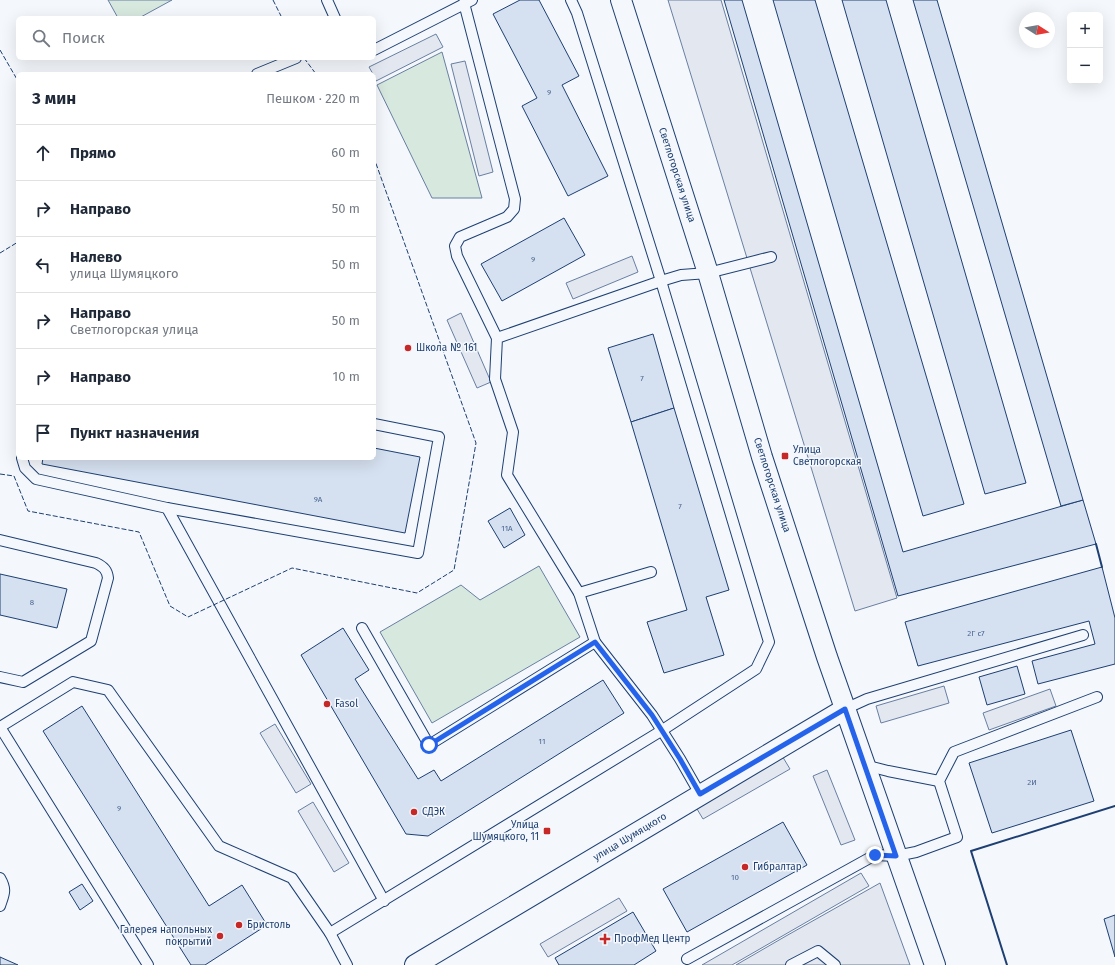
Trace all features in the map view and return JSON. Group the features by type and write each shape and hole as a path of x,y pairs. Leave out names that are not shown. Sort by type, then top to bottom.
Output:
{"street":[{"name":"Светлогорская улица","path":"621,0 708,273 760,450 864,765 935,965"},
{"name":"улица Шумяцкого","path":"422,963 700,794 845,709"}],"lane":[{"path":"327,0 334,16"},
{"path":"330,933 661,731 756,669 769,642 661,281 579,21 571,0"},
{"path":"376,49 468,2 515,200 514,209 507,217 460,237 455,246 458,256 496,338 495,379 513,432 507,475 580,593 595,642 652,715 700,794"},
{"path":"262,72 291,60"},
{"path":"496,338 681,275 708,273 771,257"},
{"path":"23,460 25,468 36,479 167,508 418,554 439,436 376,424"},
{"path":"167,508 384,901"},
{"path":"0,540 96,563 104,566 108,572 108,578 91,641 23,682 0,677"},
{"path":"580,593 651,572"},
{"path":"362,628 429,745 595,642"},
{"path":"845,709 867,699 1083,635"},
{"path":"148,965 0,727 73,682 108,690 219,846 292,878 330,933 347,965"},
{"path":"687,959 875,855 896,856 916,852 957,837 939,781 954,752 1097,697"},
{"path":"864,765 939,781"},
{"path":"0,878 4,885 5,891 0,906"},
{"path":"791,965 818,951 835,965"}],"shaded area":[{"path":"108,0 172,0 143,16 117,16"},
{"path":"668,0 721,0 897,598 855,611"},
{"path":"436,34 443,47 376,81 376,72 372,72 369,67"},
{"path":"442,52 482,198 432,198 377,85"},
{"path":"465,61 493,172 479,176 451,64"},
{"path":"632,256 638,272 573,299 566,283"},
{"path":"461,313 491,382 477,388 447,320"},
{"path":"539,566 580,637 432,723 380,632 461,585 480,600"},
{"path":"944,686 949,703 881,723 876,706"},
{"path":"1050,689 1056,706 989,730 983,713"},
{"path":"275,724 311,784 296,793 260,733"},
{"path":"781,754 790,769 703,819 694,804"},
{"path":"827,770 855,840 841,845 813,776"},
{"path":"313,802 349,863 334,872 298,811"},
{"path":"861,873 869,886 732,965 702,965"},
{"path":"880,883 910,965 736,965 786,936"},
{"path":"619,898 627,911 548,957 540,944"}],"building":[{"path":"520,0 539,0 579,76 562,85 608,176 568,196 522,106 537,98 493,14"},
{"path":"724,0 742,0 903,552 1083,500 1096,544 898,596"},
{"path":"773,0 815,0 964,504 923,516"},
{"path":"842,0 886,0 1026,483 985,494"},
{"path":"913,0 937,0 1083,500 1061,506"},
{"path":"564,218 585,255 502,301 481,264"},
{"path":"653,334 674,408 631,422 608,348"},
{"path":"674,408 729,590 706,597 724,655 664,673 647,622 687,610 631,422"},
{"path":"376,448 420,457 405,533 42,464 43,460 376,460"},
{"path":"510,508 525,535 504,548 488,521"},
{"path":"1102,567 1115,618 1115,664 1038,684 1032,661 1095,644 1089,621 918,666 905,622"},
{"path":"0,574 67,589 57,628 0,615"},
{"path":"343,628 369,670 355,679 418,779 434,770 441,781 603,680 624,713 428,836 406,834 301,655"},
{"path":"1017,666 1025,694 987,705 979,677"},
{"path":"82,706 209,906 242,885 267,925 205,965 191,965 43,731"},
{"path":"1071,730 1094,801 992,833 969,763"},
{"path":"783,822 807,865 687,932 663,889"},
{"path":"82,884 93,901 80,910 69,892"},
{"path":"633,912 656,951 634,965 559,965 555,958"},
{"path":"1115,915 1115,957 1104,919"},
{"path":"0,957 18,965 0,965"}],"fence":[{"path":"273,0 281,16"},
{"path":"0,50 16,78"},
{"path":"306,60 314,72"},
{"path":"0,474 14,476 28,511 139,532 170,606 188,617 292,568 417,593 454,570 476,443 376,164"},
{"path":"0,253 16,243"}],"wall":[{"path":"1096,544 1102,567"},
{"path":"1007,965 971,851 1115,806"}],"place":[{"name":"Школа № 161","path":"408,348"},
{"name":"Улица Светлогорская","path":"785,456"},
{"name":"Fasol","path":"327,704"},
{"name":"СДЭК","path":"414,812"},
{"name":"Улица Шумяцкого, 11","path":"547,831"},
{"name":"Гибралтар","path":"745,867"},
{"name":"Бристоль","path":"239,925"},
{"name":"Галерея напольных покрытий","path":"220,936"},
{"name":"ПрофМед Центр","path":"605,939"}],"route":[{"path":"429,745 595,642 652,715 700,794 845,709 896,856 875,855"}]}
